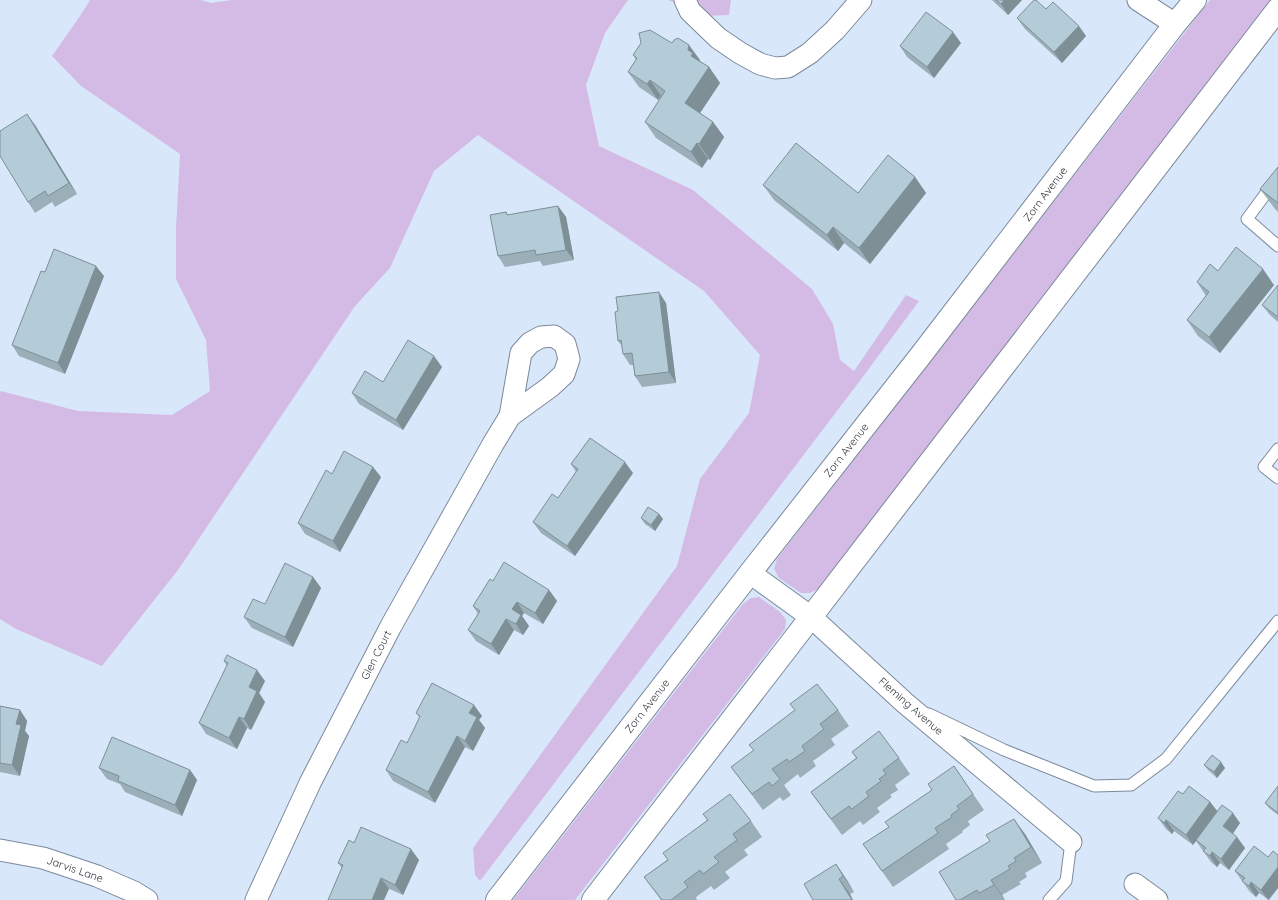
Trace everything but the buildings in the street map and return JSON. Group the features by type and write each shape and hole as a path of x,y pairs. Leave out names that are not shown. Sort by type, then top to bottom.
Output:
{"main road":[{"name":"Zorn Avenue","path":"497,900 1195,0"},
{"path":"593,900 1278,9"}],"street":[{"path":"685,0 690,11 718,38 760,64 775,68 788,67 810,53 835,30 861,0"},
{"path":"1138,0 1175,24"},
{"name":"Glen Court","path":"256,900 311,781 387,633 510,416"},
{"name":"Fleming Avenue","path":"750,573 811,618 905,703 1071,842"},
{"name":"Jarvis Lane","path":"1,852 43,858 98,876 134,892 147,900"},
{"path":"1135,884 1158,900"}],"lane":[{"path":"1278,176 1247,219 1278,246"},
{"path":"1278,449 1264,467 1278,478"},
{"path":"905,703 1004,750 1094,786 1131,786 1166,759 1278,622"},
{"path":"1049,900 1066,881 1071,842"}],"shaded area":[{"path":"90,0 201,0 211,3 232,0 628,0 605,33 586,85 599,146 693,190 812,289 833,324 840,360 854,371 906,295 919,301 480,881 475,875 473,848 677,566 700,479 749,413 760,355 704,291 478,135 434,171 390,268 355,306 178,570 102,666 16,629 0,619 0,392 1,391 78,411 172,415 210,391 206,340 176,279 176,228 180,154 81,86 52,56"},
{"path":"668,0 731,0 729,15 706,16"},
{"path":"1210,0 1273,0 818,589 810,593 801,593 779,578 774,569 777,559"},
{"path":"759,597 780,612 786,620 785,629 575,900 513,900 743,604 751,598"}]}
